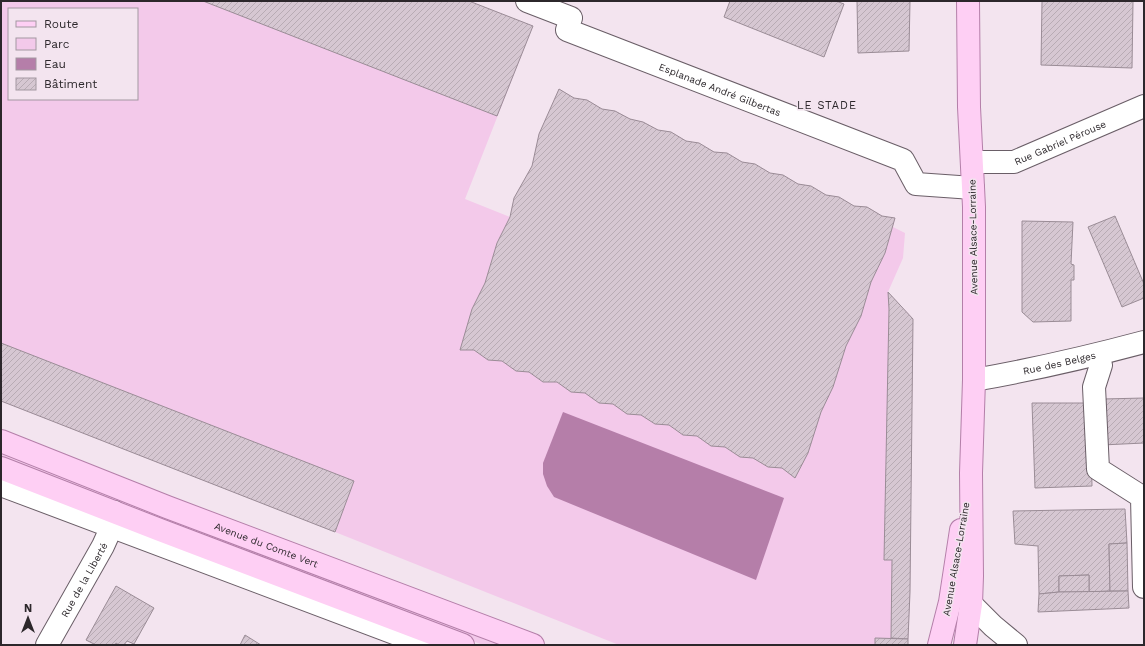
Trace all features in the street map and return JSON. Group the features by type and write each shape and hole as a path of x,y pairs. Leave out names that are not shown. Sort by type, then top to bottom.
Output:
{"main road":[{"name":"Avenue Alsace-Lorraine","path":"964,645 971,604 971,472 974,380 973,188 969,100 968,1"},
{"name":"Avenue du Comte Vert","path":"1,441 167,507 533,645"},
{"path":"1,468 113,519 160,530 463,645"},
{"name":"Avenue Alsace-Lorraine","path":"939,645 950,602 971,472"}],"street":[{"name":"Esplanade André Gilbertas","path":"526,1 571,18 567,30 903,160 916,184 973,188"},
{"name":"Rue Gabriel Pérouse","path":"972,162 1014,162 1144,106"},
{"name":"Rue des Belges","path":"974,380 1010,374 1095,355 1144,342"},
{"path":"1100,365 1094,387 1098,469 1142,497 1144,587"},
{"path":"1,485 113,519 426,645"},
{"name":"Rue de la Liberté","path":"46,645 103,546 113,519"},
{"path":"971,604 993,626 1016,645"}],"green space":[{"path":"1,1 469,1 533,26 465,199 510,217 514,198 532,166 539,134 559,89 574,98 587,100 602,109 615,111 630,119 643,122 658,130 671,132 686,141 699,143 714,152 727,153 742,162 755,164 770,173 783,175 798,184 811,186 826,195 839,197 854,206 867,207 882,216 895,218 893,227 905,233 903,258 888,292 913,319 908,645 619,645 1,401"},
{"path":"1,449 507,645 483,645 1,462"}],"water":[{"path":"563,412 784,498 756,580 554,497 547,486 543,474 543,463"}],"building":[{"path":"203,1 469,1 533,26 497,116"},
{"path":"730,1 836,1 844,4 824,57 724,17"},
{"path":"857,1 910,1 909,51 858,53"},
{"path":"1042,1 1133,1 1132,68 1041,65"},
{"path":"559,89 574,98 587,100 602,109 615,111 630,119 643,122 658,130 671,132 686,141 699,143 714,152 727,153 742,162 755,164 770,173 783,175 798,184 811,186 826,195 839,197 854,206 867,207 882,216 895,218 885,253 871,282 861,316 846,346 833,387 821,412 808,453 795,478 782,468 768,467 753,458 740,457 725,447 711,446 697,436 683,435 669,425 655,424 641,415 627,414 613,404 599,403 585,393 571,392 557,382 543,382 529,372 516,371 502,361 488,360 474,350 460,350 472,309 485,283 497,243 510,217 514,198 532,166 539,134"},
{"path":"1115,216 1144,284 1144,298 1122,307 1088,227"},
{"path":"1022,221 1073,222 1071,264 1074,265 1074,280 1071,280 1071,321 1033,322 1022,312"},
{"path":"888,292 913,319 910,592 908,639 891,638 892,560 884,560 889,309"},
{"path":"1,343 354,481 335,532 1,401"},
{"path":"1144,398 1144,443 1102,445 1103,399"},
{"path":"1032,403 1090,403 1092,486 1035,488"},
{"path":"1125,509 1127,543 1109,544 1110,591 1089,592 1089,575 1059,576 1059,592 1039,594 1038,546 1015,544 1013,511"},
{"path":"1127,543 1128,591 1110,591 1109,544"},
{"path":"1089,575 1089,592 1059,592 1059,576"},
{"path":"116,586 154,608 134,644 127,641 124,645 119,645 116,643 115,645 96,645 86,640"},
{"path":"1128,591 1129,608 1038,612 1039,594 1059,592"},
{"path":"245,635 261,645 240,645"},
{"path":"875,638 908,639 908,645 875,645"}],"district":[{"name":"LE STADE","path":"827,105"}]}
